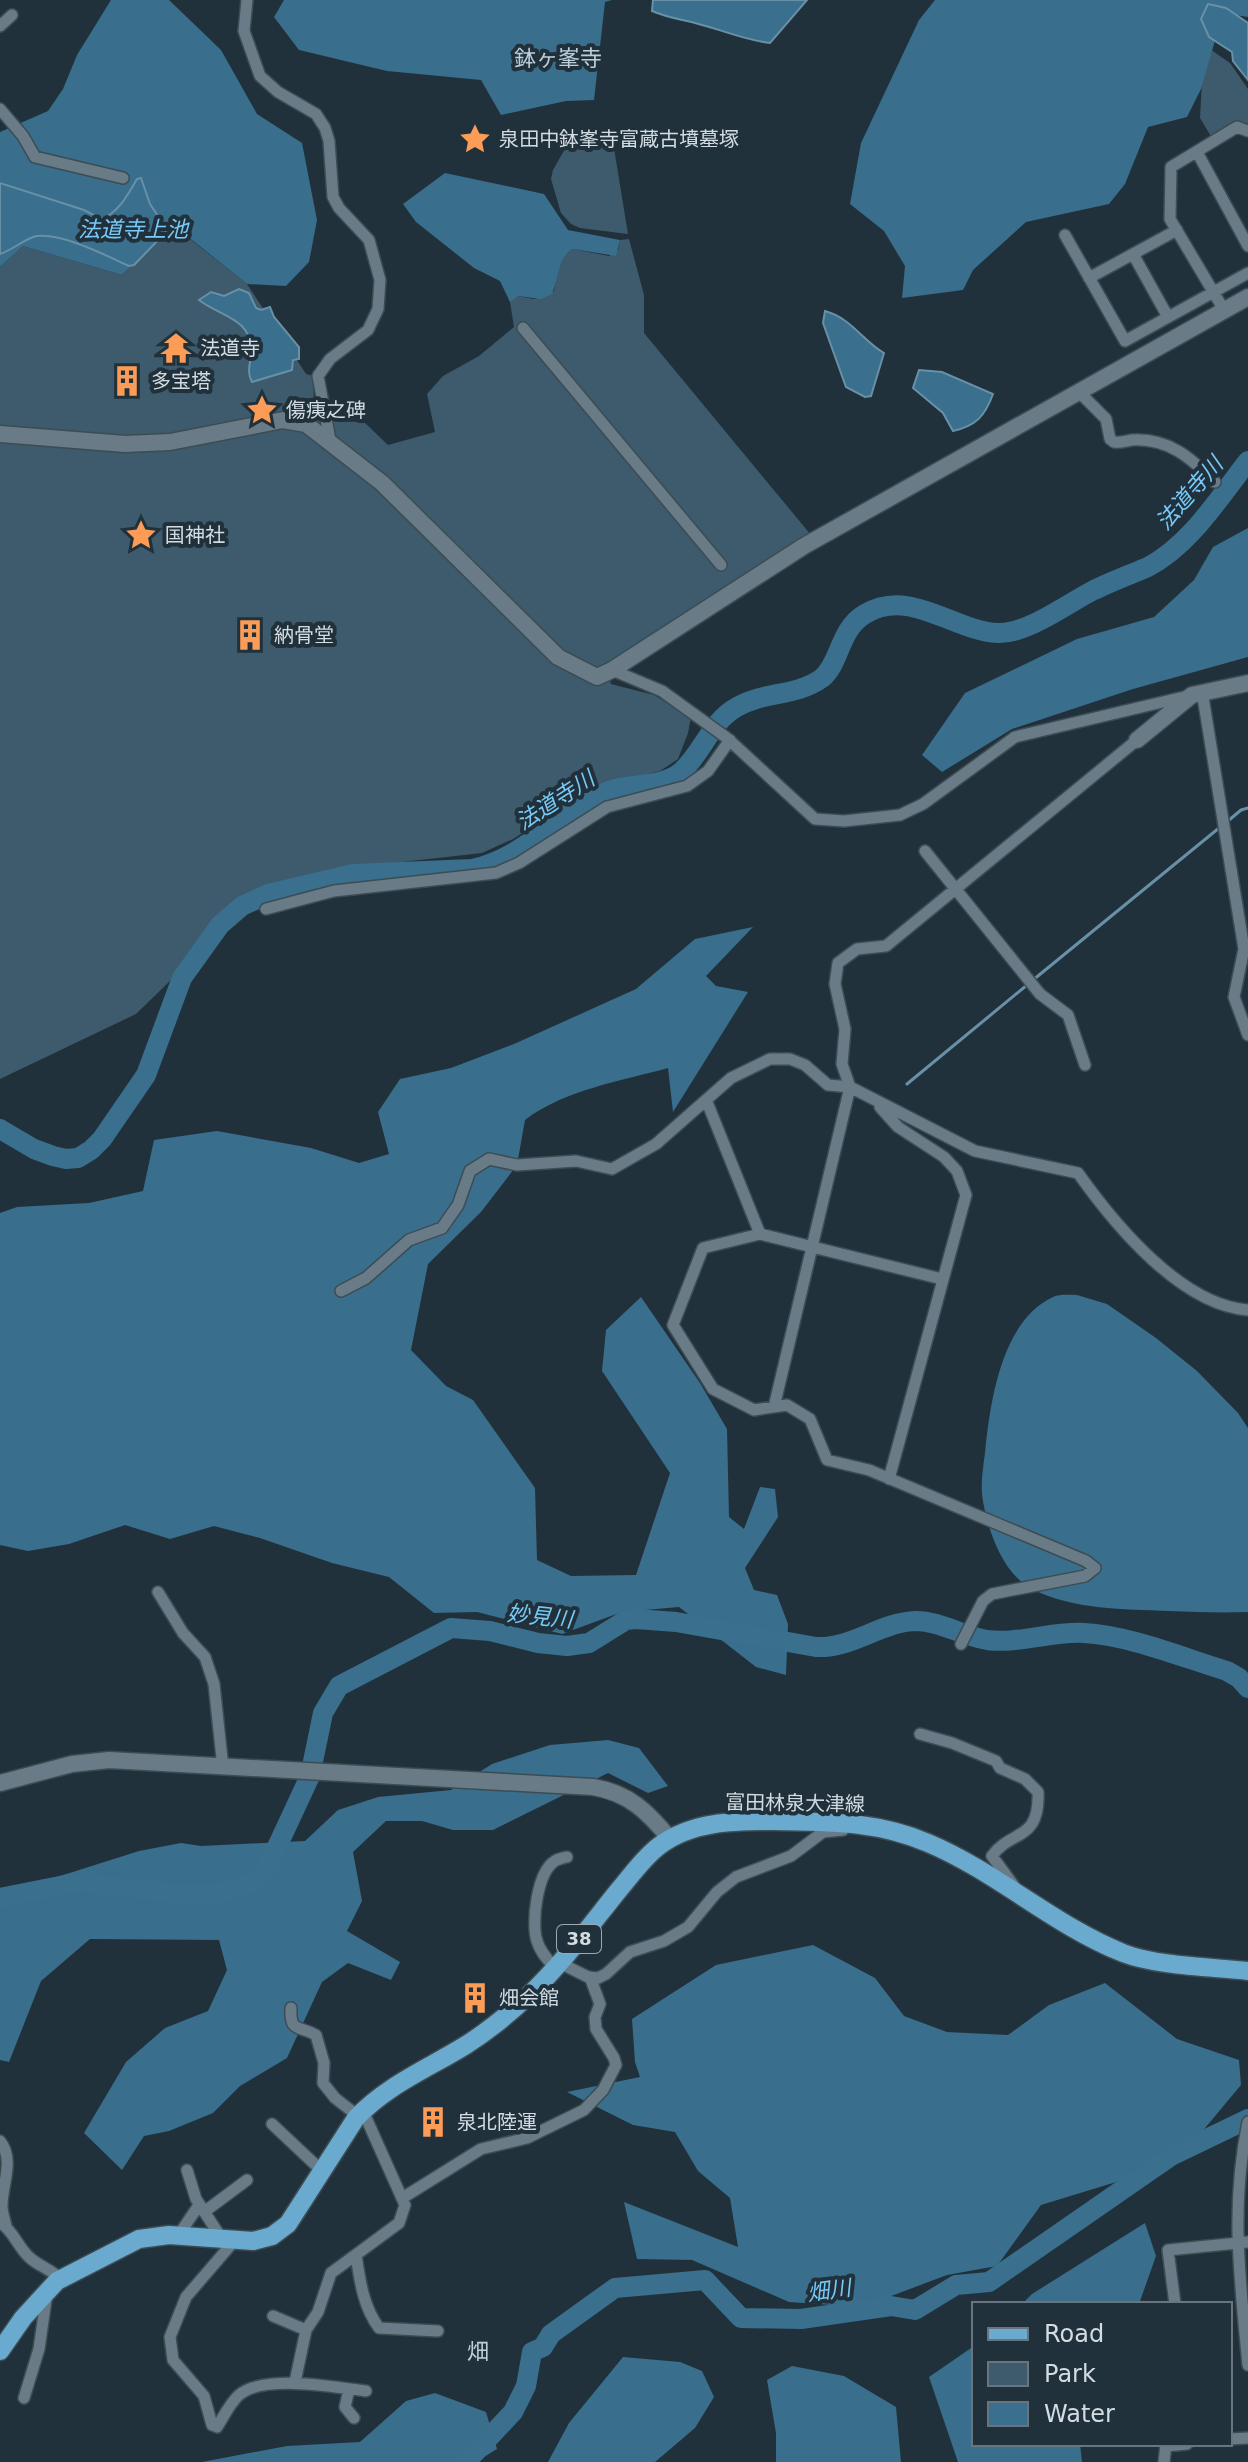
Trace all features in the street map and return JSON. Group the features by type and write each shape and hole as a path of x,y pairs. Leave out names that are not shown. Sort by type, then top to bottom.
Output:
{"main road":[{"name":"富田林泉大津線","path":"0,2351 23,2318 61,2279 139,2239 178,2236 253,2241 272,2236 288,2224 360,2113 385,2091 467,2044 500,2021 557,1965 642,1862 670,1839 699,1827 734,1821 853,1823 880,1827 928,1843 968,1864 1076,1932 1126,1954 1248,1971"}],"street":[{"path":"247,0 244,31 260,76 278,92 316,114 325,128 331,154 333,197 339,208 369,240 380,280 378,309 368,330 330,359 318,376 330,440"},
{"path":"0,26 12,15"},
{"path":"0,109 23,136 35,157 123,178"},
{"path":"1224,310 1170,219 1171,167 1237,127 1248,131"},
{"path":"1197,152 1248,246"},
{"path":"1089,278 1177,230"},
{"path":"1065,235 1125,341 1248,273"},
{"path":"1133,254 1168,317"},
{"path":"0,434 116,443 170,442 283,420 306,424 382,483 558,657 597,677 804,546 1248,297"},
{"path":"523,328 721,565"},
{"path":"1079,392 1106,419 1110,439 1114,442 1133,440 1158,443 1182,451 1215,482"},
{"path":"612,670 662,691 728,739 815,819 844,821 900,815 923,804 1015,737 1248,683"},
{"path":"774,1407 850,1087 842,1064 845,1029 835,984 838,963 857,949 886,946 1197,693"},
{"path":"1197,693 1246,948 1234,997 1248,1035"},
{"path":"266,909 334,891 496,873 519,863 607,807 687,786 708,771 728,739"},
{"path":"925,851 1040,994 1068,1015 1085,1065"},
{"path":"341,1291 366,1278 409,1240 442,1228 458,1205 470,1171 489,1159 517,1165 576,1161 612,1169 656,1144 731,1078 770,1059 790,1059 805,1065 828,1085 850,1087 975,1151 1078,1173 1101,1206 1173,1278 1192,1292 1233,1309 1248,1310"},
{"path":"875,1100 898,1127 944,1157 957,1171 966,1195 889,1479"},
{"path":"707,1102 760,1234"},
{"path":"942,1279 760,1234 703,1248 673,1325 713,1389 754,1410 787,1405 810,1419 827,1460 869,1470 1086,1561 1095,1568 1085,1576 992,1594 983,1601 961,1644"},
{"path":"158,1592 183,1633 205,1657 214,1684 223,1768"},
{"path":"920,1734 996,1761 1000,1768 1025,1779 1038,1792 1035,1816 1029,1827 992,1856 1021,1897"},
{"path":"0,1783 72,1764 109,1760 607,1789 632,1800 647,1811 670,1839"},
{"path":"567,1857 555,1860 547,1868 539,1886 535,1915 537,1942 557,1965 598,1978 630,1952 678,1934 688,1927 727,1882 791,1856 816,1835 845,1830 853,1823"},
{"path":"404,2197 481,2149 527,2138 584,2110 603,2090 616,2065 596,2029 595,2017 600,2004 590,1977"},
{"path":"291,2008 294,2027 316,2035 324,2063 323,2083 327,2090 360,2113 404,2197 405,2205 399,2223 331,2273 318,2312 306,2330 295,2382"},
{"path":"1248,2122 1239,2175 1248,2365"},
{"path":"272,2124 322,2171"},
{"path":"0,2141 7,2149 8,2164 3,2224 30,2258 51,2269 61,2279"},
{"path":"187,2170 202,2208 228,2240 186,2297 175,2318 170,2337 173,2360 204,2396 212,2425 217,2427 241,2393 251,2388 295,2382 366,2391"},
{"path":"178,2236 202,2208 247,2180"},
{"path":"1175,2302 1168,2250 1242,2242"},
{"path":"356,2255 361,2290 370,2316 379,2328 438,2331"},
{"path":"24,2398 39,2349 47,2292"},
{"path":"273,2316 306,2330"},
{"path":"349,2389 345,2407 354,2418"}],"green space":[{"path":"1204,45 1230,63 1248,89 1248,126 1212,138 1200,118"},
{"path":"572,131 610,138 613,142 628,234 580,228 571,224 561,213 551,179"},
{"path":"171,224 247,284 306,374 313,376 314,404 333,408 337,420 365,423 388,445 435,432 427,394 443,376 479,356 514,327 512,298 534,299 554,291 562,262 573,249 609,256 618,250 620,240 629,239 644,295 644,333 811,535 604,664 611,684 654,695 691,717 678,759 660,771 598,786 513,839 482,853 339,869 267,887 218,924 172,979 136,1014 0,1079 0,267 23,246 122,275"}],"shaded area":[{"path":"111,0 169,0 221,50 257,114 302,143 317,220 309,262 286,286 247,284 172,224 122,275 23,246 0,267 0,132 48,111 63,89 77,55"},
{"path":"284,0 612,0 605,2 594,100 566,101 501,115 481,80 387,71 299,50 274,17"},
{"path":"935,0 1248,0 1248,17 1223,13 1201,89 1187,117 1148,127 1125,184 1109,204 1026,222 973,270 963,290 902,298 905,266 884,231 850,204 861,143 919,20"},
{"path":"445,173 544,194 568,230 620,240 616,256 573,249 561,263 552,294 541,299 518,296 510,302 500,281 474,268 416,222 403,204"},
{"path":"1248,528 1248,657 1133,689 1012,729 942,772 922,755 965,693 1077,639 1154,617 1194,580 1213,547"},
{"path":"753,927 706,976 716,986 748,992 673,1112 668,1068 575,1094 525,1120 517,1165 481,1212 428,1264 411,1350 446,1386 473,1400 535,1488 537,1560 571,1576 636,1575 670,1473 602,1371 606,1330 641,1297 700,1383 727,1429 729,1517 744,1529 760,1487 775,1489 778,1517 745,1568 754,1590 777,1595 788,1624 786,1675 756,1667 679,1607 622,1612 562,1634 477,1612 434,1613 389,1577 332,1563 214,1526 170,1539 125,1525 69,1544 28,1551 0,1545 0,1213 17,1207 89,1203 143,1191 154,1140 217,1131 311,1148 359,1163 389,1154 378,1112 400,1079 451,1068 514,1044 636,989 695,939"},
{"path":"1077,1295 1107,1304 1156,1338 1197,1371 1238,1413 1248,1428 1248,1612 1117,1609 1065,1601 1022,1582 998,1551 985,1513 982,1483 990,1411 1001,1365 1021,1324 1035,1309 1055,1296"},
{"path":"608,1740 639,1748 668,1786 648,1793 608,1773 493,1830 453,1830 422,1821 386,1821 353,1852 362,1901 347,1931 400,1962 391,1980 348,1963 322,1982 287,2058 240,2086 213,2113 169,2131 144,2136 122,2170 84,2133 126,2062 165,2028 208,2011 227,1970 219,1940 90,1939 41,1981 9,2062 0,2060 0,1895 139,1851 181,1843 201,1846 305,1841 338,1810 378,1797 451,1790 492,1764 550,1745"},
{"path":"813,1945 875,1978 904,2016 947,2032 1008,2035 1049,2005 1105,1983 1177,2039 1239,2060 1241,2085 1175,2164 1041,2205 997,2266 947,2275 862,2307 789,2302 692,2260 637,2259 624,2202 738,2247 730,2198 698,2171 675,2132 633,2125 567,2092 640,2077 635,2062 632,2019 716,1965"},
{"path":"1145,2223 1156,2256 1140,2302 1024,2302"},
{"path":"972,2347 972,2446 1080,2446 1082,2462 958,2462 929,2377"},
{"path":"623,2357 680,2362 702,2371 714,2397 695,2428 655,2462 548,2462 569,2423"},
{"path":"792,2366 844,2376 896,2407 901,2462 776,2462 776,2433 767,2380"},
{"path":"435,2393 486,2412 497,2449 476,2462 202,2462 287,2446 360,2442 406,2401"}],"water":[{"path":"653,0 807,0 770,43 652,11"},
{"path":"1208,4 1226,8 1248,23 1248,80 1233,61 1232,52 1209,37 1201,19"},
{"name":"法道寺上池","path":"141,178 150,204 166,228 165,233 134,265 129,266 68,240 43,236 33,237 0,254 0,183 84,210 101,219 118,208 137,179"},
{"path":"239,289 249,293 256,308 270,307 274,317 299,347 299,359 293,360 292,370 252,382 249,371 250,340 246,331 233,319 199,300 211,292 224,296"},
{"path":"825,311 842,319 884,353 871,396 865,397 846,387 823,323"},
{"path":"919,370 942,372 993,394 987,408 979,419 953,431 943,413 913,388"}],"waterway":[{"name":"法道寺川","path":"0,1129 53,1156 78,1158 91,1150 146,1075 182,978 220,925 242,906 268,894 353,874 472,869 491,864 602,794 673,777 689,763 720,720 737,707 758,698 802,688 822,678 833,664 856,620 882,607 898,605 915,608 981,631 998,633 1034,624 1092,591 1163,558 1203,520 1248,461"},
{"path":"1228,821 1248,808"},
{"path":"1033,980 1219,828"},
{"path":"907,1084 1027,985"},
{"name":"妙見川","path":"0,1898 80,1882 186,1895 227,1892 255,1881 270,1862 310,1776 323,1713 339,1686 451,1628 490,1631 538,1643 567,1646 589,1643 626,1620 636,1619 676,1622 816,1647 842,1644 890,1626 916,1621 999,1641 1084,1633 1137,1642 1227,1671 1248,1688"},
{"name":"畑川","path":"466,2462 513,2412 526,2386 532,2352 543,2347 551,2334 615,2288 705,2280 741,2318 801,2319 891,2306 915,2310 956,2285 989,2282 1171,2156 1248,2119"}],"place":[{"name":"泉田中鉢峯寺富蔵古墳墓塚","path":"475,139"},
{"name":"法道寺","path":"176,348"},
{"name":"多宝塔","path":"127,381"},
{"name":"傷痍之碑","path":"262,410"},
{"name":"国神社","path":"141,535"},
{"name":"納骨堂","path":"250,635"},
{"name":"畑会館","path":"475,1998"},
{"name":"泉北陸運","path":"433,2122"}],"district":[{"name":"鉢ヶ峯寺","path":"558,58"},
{"name":"畑","path":"478,2351"}]}
